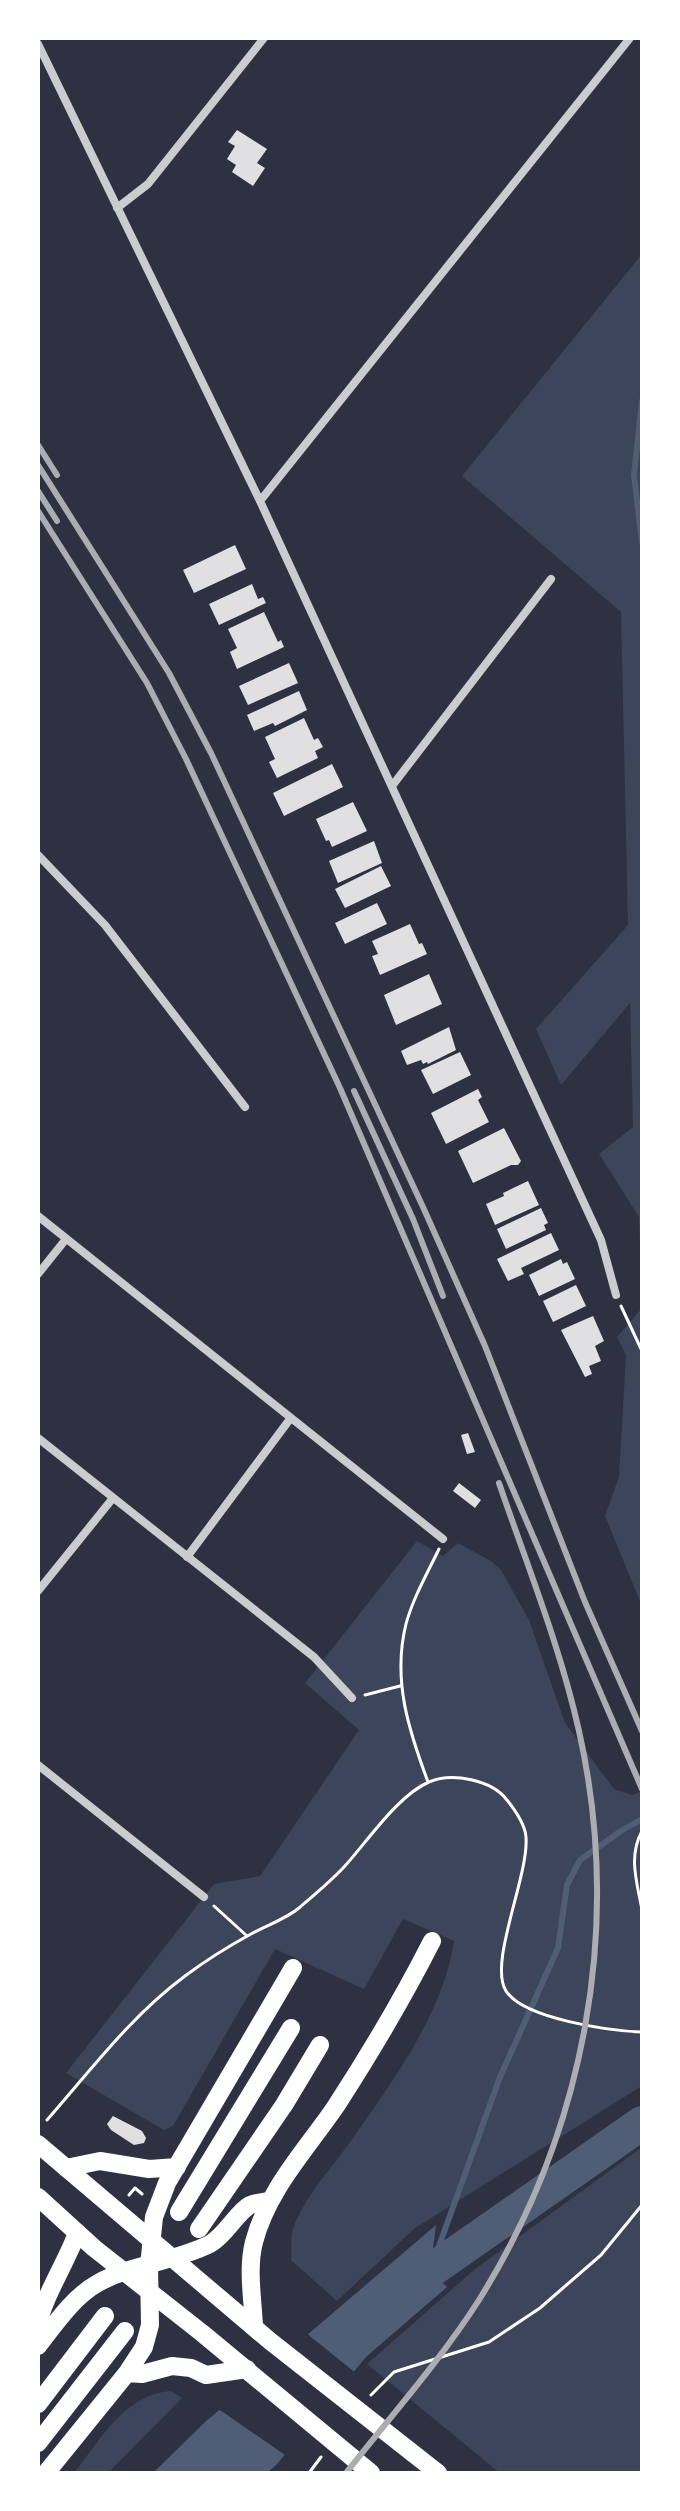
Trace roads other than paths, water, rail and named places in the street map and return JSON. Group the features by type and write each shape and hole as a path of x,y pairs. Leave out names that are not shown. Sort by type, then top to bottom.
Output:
{"highway":[{"path":"254,2327 251,2261 268,2201 355,2077 412,1982 432,1941"},
{"path":"46,2473 127,2373 147,2338 151,2292 149,2266 157,2205 293,1968"},
{"path":"179,2212 291,2028"},
{"path":"199,2229 284,2105 320,2045"},
{"path":"38,2144 270,2341 438,2473"},
{"path":"66,2168 100,2161 149,2169 177,2167"},
{"path":"38,2197 124,2272 247,2369 337,2450 371,2473"},
{"path":"38,2346 83,2295 99,2283 124,2272 172,2260 216,2240 248,2206 268,2201"},
{"path":"38,2325 77,2233"},
{"path":"38,2404 105,2316"},
{"path":"38,2443 125,2331"},
{"path":"127,2373 142,2374 172,2366 191,2368 206,2375 247,2369"}],"street":[{"path":"117,208 148,184 264,38"},
{"path":"260,501 630,38"},
{"path":"38,44 260,501 392,786 601,1240 616,1295"},
{"path":"392,786 551,579"},
{"path":"38,855 105,925 245,1107"},
{"path":"38,1216 443,1539"},
{"path":"38,1274 66,1239"},
{"path":"187,1557 290,1419"},
{"path":"38,1438 314,1657 352,1698"},
{"path":"38,1591 113,1498"},
{"path":"38,1765 204,1897"}],"waterway":[{"path":"642,401 634,475 642,543"},
{"path":"430,2271 500,2077 558,1948 567,1885 580,1860 642,1819"},
{"path":"393,2297 642,2123"}],"railway":[{"path":"38,445 57,475"},
{"path":"38,465 169,673 211,753 485,1346 585,1602 642,1731"},
{"path":"38,491 57,521"},
{"path":"38,511 147,683 186,759 340,1088 642,1789"},
{"path":"354,1091 413,1219 443,1296"},
{"path":"346,2473 464,2323 516,2235 546,2167 569,2097 585,2025 595,1952 597,1879 592,1805 579,1731 562,1668 499,1483"}]}
